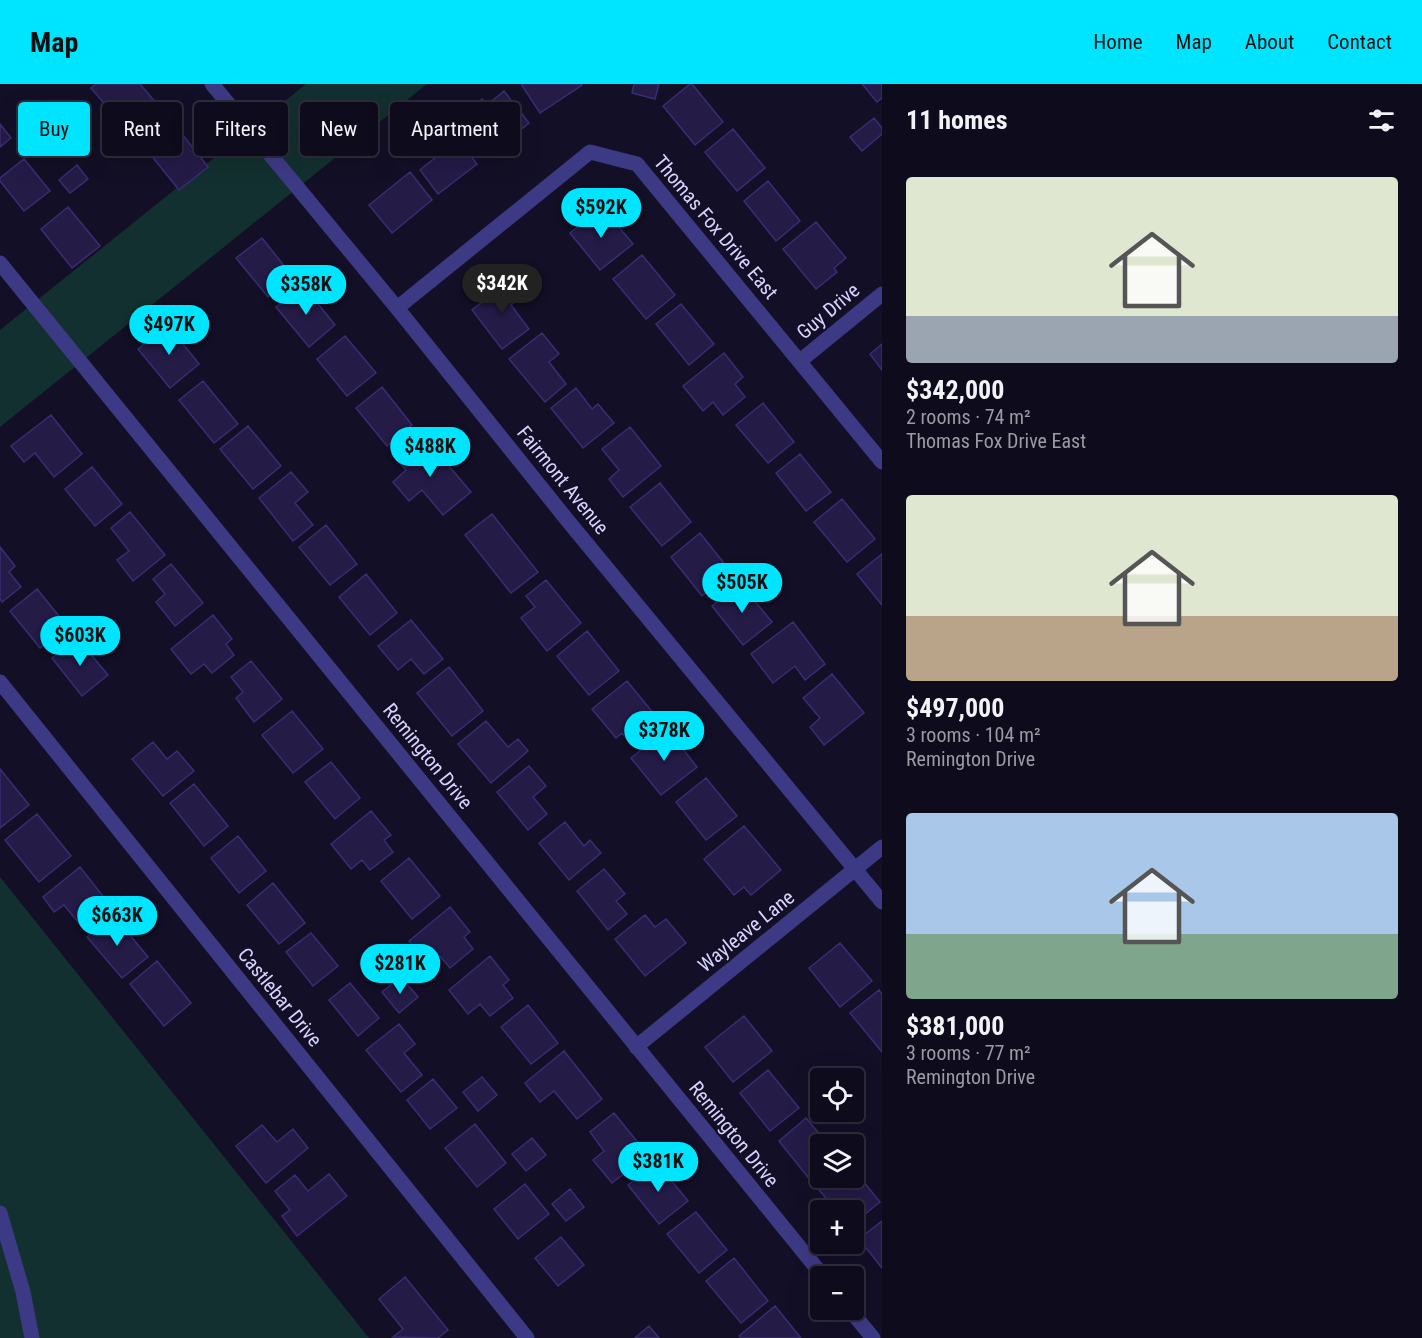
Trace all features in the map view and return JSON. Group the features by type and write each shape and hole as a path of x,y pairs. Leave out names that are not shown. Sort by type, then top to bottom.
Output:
{"street":[{"name":"Fairmont Avenue","path":"212,84 882,902"},
{"name":"Thomas Fox Drive East","path":"397,308 590,152 637,164 882,462"},
{"name":"Remington Drive","path":"0,263 815,1266"},
{"name":"Guy Drive","path":"800,361 882,294"},
{"name":"Castlebar Drive","path":"0,682 527,1338"},
{"name":"Wayleave Lane","path":"636,1047 882,847"},
{"path":"0,1213 23,1292 32,1338"},
{"path":"858,1320 873,1338"}],"green space":[{"path":"306,84 427,84 405,102 390,102 390,114 378,123 378,102 300,102 300,156 337,156 0,427 0,330 216,156 288,156 288,102 284,102"},
{"path":"0,877 369,1338 0,1338"}],"building":[{"path":"96,84 140,84 155,102 103,102 91,88"},
{"path":"521,84 582,84 582,85 540,113"},
{"path":"634,84 659,84 655,99 632,93"},
{"path":"690,84 723,122 695,145 663,106"},
{"path":"862,84 882,84 882,98 877,102"},
{"path":"504,91 513,102 491,102"},
{"path":"520,111 529,123 520,130"},
{"path":"874,118 882,128 882,134 862,151 850,137"},
{"path":"0,124 11,138 0,147"},
{"path":"733,129 765,168 737,191 705,152"},
{"path":"182,134 194,149 194,156 199,156 208,167 179,190 152,156 182,156"},
{"path":"437,156 471,156 477,164 438,194 420,170"},
{"path":"24,159 50,191 24,211 0,178"},
{"path":"77,165 88,179 70,193 59,180"},
{"path":"410,172 432,200 392,233 369,205"},
{"path":"768,181 800,221 776,241 744,201"},
{"path":"68,207 100,246 72,268 41,229"},
{"path":"602,207 633,244 600,270 570,233"},
{"path":"816,222 846,258 834,268 837,272 816,289 783,249"},
{"path":"262,238 293,277 268,297 236,258"},
{"path":"642,255 675,295 646,319 613,279"},
{"path":"512,279 524,294 511,305 529,329 502,349 472,310"},
{"path":"303,285 335,325 309,347 276,307"},
{"path":"681,304 714,344 689,365 656,324"},
{"path":"168,325 199,364 170,388 138,349"},
{"path":"542,333 559,354 549,362 566,384 545,402 509,359"},
{"path":"345,336 376,373 347,396 317,359"},
{"path":"882,344 882,370 870,354"},
{"path":"724,353 743,377 735,384 745,397 723,415 713,402 703,411 683,386"},
{"path":"203,381 238,424 214,443 179,400"},
{"path":"382,387 412,425 387,446 356,408"},
{"path":"576,388 592,409 598,404 614,423 583,448 551,408"},
{"path":"763,403 794,442 768,463 736,425"},
{"path":"51,415 82,454 54,477 35,453 24,462 11,446"},
{"path":"248,426 281,466 253,489 220,449"},
{"path":"630,427 661,466 623,497 609,479 619,470 602,449"},
{"path":"425,438 471,492 443,515 422,490 409,501 393,482 406,470 398,461"},
{"path":"800,454 831,492 806,511 776,473"},
{"path":"92,467 122,504 95,526 65,489"},
{"path":"291,472 308,492 295,503 313,525 293,541 259,498"},
{"path":"660,483 691,522 662,546 630,507"},
{"path":"842,499 875,539 847,562 814,522"},
{"path":"130,512 165,555 133,581 117,560 129,551 111,528"},
{"path":"492,514 538,572 511,593 465,535"},
{"path":"326,525 357,564 330,585 299,547"},
{"path":"700,533 731,572 702,596 671,557"},
{"path":"0,547 15,566 9,572 21,587 2,602 0,599"},
{"path":"882,554 882,605 857,574"},
{"path":"171,564 203,603 175,626 156,602 165,594 153,579"},
{"path":"366,574 397,613 370,635 339,597"},
{"path":"546,580 581,623 547,651 521,618 535,607 526,596"},
{"path":"740,583 772,622 743,645 712,606"},
{"path":"37,589 67,626 40,648 10,611"},
{"path":"213,615 232,639 226,644 234,655 212,673 204,664 191,674 171,649"},
{"path":"411,620 443,659 424,674 411,659 398,670 378,646"},
{"path":"793,622 825,664 805,680 795,666 773,683 751,654"},
{"path":"587,631 619,671 589,695 557,656"},
{"path":"77,638 108,675 82,696 52,658"},
{"path":"251,661 282,699 254,722 236,698 243,692 231,677"},
{"path":"449,667 483,711 452,736 417,693"},
{"path":"832,674 864,713 824,745 810,727 820,718 803,698"},
{"path":"627,681 658,719 629,742 622,733 616,738 592,709"},
{"path":"292,711 323,749 293,773 262,735"},
{"path":"486,721 508,747 518,739 528,751 491,783 458,744"},
{"path":"667,729 697,767 661,795 631,758"},
{"path":"153,742 167,759 177,751 194,771 163,796 132,759"},
{"path":"331,762 360,798 335,819 305,782"},
{"path":"529,766 546,786 533,797 547,814 528,830 497,792"},
{"path":"0,769 29,805 0,828"},
{"path":"706,778 737,816 706,840 676,802"},
{"path":"194,784 228,826 204,846 170,803"},
{"path":"371,811 391,835 384,840 393,852 370,870 362,860 351,869 331,844"},
{"path":"37,814 71,856 39,882 5,840"},
{"path":"565,822 584,846 590,840 601,853 569,880 539,843"},
{"path":"744,826 781,870 751,895 744,887 734,895 704,859"},
{"path":"238,836 266,871 239,893 211,858"},
{"path":"409,858 440,896 412,919 381,881"},
{"path":"80,867 110,905 82,927 64,905 54,912 43,897"},
{"path":"604,869 625,894 616,901 627,914 608,930 577,891"},
{"path":"273,883 305,923 279,944 247,905"},
{"path":"450,907 470,932 464,937 473,949 450,968 440,956 429,966 409,941"},
{"path":"113,915 148,957 122,978 87,937"},
{"path":"645,915 655,927 666,919 686,943 645,976 615,939"},
{"path":"311,933 338,966 313,986 286,952"},
{"path":"840,943 872,981 840,1007 809,968"},
{"path":"490,956 509,980 503,985 513,998 490,1016 480,1004 468,1014 449,990"},
{"path":"157,961 191,1003 164,1026 130,984"},
{"path":"401,977 418,997 399,1013 382,992"},
{"path":"350,983 379,1018 358,1036 329,1000"},
{"path":"879,990 882,994 882,1052 850,1013"},
{"path":"528,1005 558,1043 531,1064 501,1027"},
{"path":"744,1016 772,1051 733,1082 705,1047"},
{"path":"399,1024 415,1044 404,1053 422,1075 401,1092 366,1050"},
{"path":"564,1051 602,1099 577,1119 554,1091 540,1102 525,1083"},
{"path":"768,1070 799,1108 770,1131 740,1093"},
{"path":"482,1077 497,1095 478,1111 463,1092"},
{"path":"433,1079 457,1108 430,1129 407,1100"},
{"path":"614,1113 648,1155 612,1183 593,1160 604,1151 590,1132"},
{"path":"806,1118 820,1134 810,1134 810,1180 779,1141"},
{"path":"475,1124 506,1163 477,1187 445,1148"},
{"path":"262,1125 277,1142 293,1129 308,1148 266,1183 236,1146"},
{"path":"532,1138 546,1155 526,1171 512,1154"},
{"path":"656,1162 688,1201 659,1224 628,1185"},
{"path":"329,1174 347,1196 297,1236 282,1216 290,1210 275,1191 295,1175 308,1191"},
{"path":"864,1182 880,1202 864,1215 864,1200 828,1200 819,1190 822,1188 864,1188"},
{"path":"525,1184 549,1214 518,1239 494,1209"},
{"path":"570,1189 584,1207 566,1221 552,1204"},
{"path":"696,1212 727,1250 699,1273 667,1234"},
{"path":"882,1221 882,1268 864,1245 864,1235"},
{"path":"561,1237 584,1265 558,1286 535,1258"},
{"path":"734,1258 768,1301 741,1323 706,1281"},
{"path":"405,1277 448,1330 438,1338 393,1337 403,1329 379,1299"},
{"path":"775,1306 801,1338 741,1338 739,1336"},
{"path":"649,1326 659,1338 635,1338"}]}
